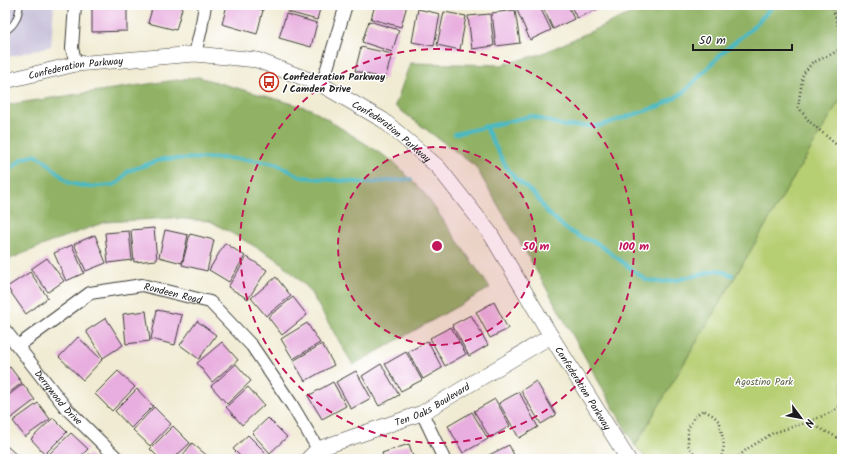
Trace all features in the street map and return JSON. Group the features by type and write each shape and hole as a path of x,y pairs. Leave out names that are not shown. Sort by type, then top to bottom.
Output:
{"street":[{"path":"75,5 72,48 76,64"},
{"path":"195,54 205,5"},
{"path":"322,85 346,5"},
{"name":"Confederation Parkway","path":"5,81 76,64 195,54 257,60 322,85 383,120 438,167 490,233 551,336 628,459"},
{"name":"Rondeen Road","path":"18,346 90,293 142,285 210,302 252,346 292,405 313,454"},
{"name":"Derrywood Drive","path":"5,330 66,408 118,459"},
{"name":"Ten Oaks Boulevard","path":"313,454 422,413 551,336"},
{"path":"422,413 444,459"}],"lane":[{"path":"5,31 9,29 18,17 20,5"}],"path":[{"path":"832,5 841,36 841,44 839,50 812,63 803,74 798,107 810,122 842,149"},
{"path":"736,459 747,449 773,433 808,422 832,412 842,404"},
{"path":"702,459 696,456 688,445 688,429 694,417 703,410 714,416 720,423 724,446 720,459"},
{"path":"808,422 842,440"}],"shaded area":[{"path":"5,5 54,5 51,46 5,58"}],"green space":[{"path":"649,5 842,5 842,96 635,446 531,261 475,166 395,106 410,63 501,65 541,54"},
{"path":"198,77 311,109 394,162 425,194 490,288 353,365 308,288 277,259 210,221 171,218 105,222 5,261 5,105"},
{"name":"Agostino Park","path":"842,96 842,459 647,459 635,446"}],"building":[{"path":"153,5 183,5 176,30 148,23"},
{"path":"227,5 246,5 263,10 257,34 222,24"},
{"path":"290,5 321,5 317,20 288,12"},
{"path":"375,5 407,5 401,27 371,19"},
{"path":"527,5 539,5 551,30 530,40 517,10"},
{"path":"542,5 568,5 574,19 553,29"},
{"path":"570,5 596,5 598,9 577,18"},
{"path":"92,7 127,7 127,31 92,32"},
{"path":"418,9 440,14 434,46 412,42"},
{"path":"515,10 520,43 496,46 492,13"},
{"path":"444,12 466,16 460,50 437,45"},
{"path":"286,14 317,23 311,47 279,38"},
{"path":"490,14 494,46 472,49 468,16"},
{"path":"369,21 399,30 392,52 362,42"},
{"path":"361,47 392,54 385,79 355,71"},
{"path":"154,228 157,260 134,262 131,230"},
{"path":"165,230 188,235 182,263 159,257"},
{"path":"129,231 132,260 108,263 105,233"},
{"path":"190,234 214,240 207,271 182,265"},
{"path":"95,235 106,263 86,271 74,244"},
{"path":"225,243 245,256 229,282 209,270"},
{"path":"72,245 84,273 66,281 54,253"},
{"path":"247,257 267,270 248,299 228,287"},
{"path":"47,258 64,281 48,292 31,269"},
{"path":"30,272 48,298 26,314 7,287"},
{"path":"276,277 291,296 266,316 251,298"},
{"path":"293,297 307,315 282,335 268,317"},
{"path":"494,302 508,329 490,338 476,312"},
{"path":"157,310 182,315 175,345 151,339"},
{"path":"146,311 150,341 126,344 123,314"},
{"path":"471,315 488,345 469,356 452,325"},
{"path":"106,318 123,345 103,358 86,331"},
{"path":"197,321 216,335 199,359 180,345"},
{"path":"307,323 320,343 293,359 281,339"},
{"path":"451,327 466,354 445,366 430,338"},
{"path":"78,337 102,360 83,380 59,357"},
{"path":"428,341 442,368 423,379 408,352"},
{"path":"222,342 238,360 212,382 197,363"},
{"path":"322,344 334,365 305,381 293,361"},
{"path":"406,352 422,380 401,391 385,364"},
{"path":"236,364 251,381 227,404 211,386"},
{"path":"381,364 399,395 379,406 362,376"},
{"path":"10,367 22,383 5,396 5,371"},
{"path":"118,371 135,387 112,411 95,394"},
{"path":"356,371 371,398 351,409 336,382"},
{"path":"536,381 556,415 541,424 521,391"},
{"path":"333,382 346,406 322,419 308,396"},
{"path":"23,384 35,400 10,419 5,412 5,398"},
{"path":"248,387 264,405 242,425 226,407"},
{"path":"137,389 153,406 131,428 115,411"},
{"path":"519,392 538,427 519,438 499,403"},
{"path":"495,399 510,426 490,438 474,411"},
{"path":"38,403 50,419 25,437 13,421"},
{"path":"154,407 171,424 150,446 133,430"},
{"path":"472,412 488,439 463,453 448,426"},
{"path":"53,418 67,432 45,454 31,439"},
{"path":"268,418 287,437 270,453 252,433"},
{"path":"173,426 190,443 173,459 160,459 150,449"},
{"path":"71,433 88,449 78,459 50,459 47,456"},
{"path":"248,435 270,457 268,459 243,459 233,449"},
{"path":"192,443 210,458 210,459 180,459"},
{"path":"409,444 414,459 384,459 382,453"},
{"path":"6,445 21,459 5,459"},
{"path":"509,445 516,459 481,459"},
{"path":"89,454 94,459 84,459"}],"waterway":[{"path":"455,134 531,116 564,126 599,126 660,106 683,93 725,50 750,30 774,5"},
{"path":"485,126 505,165 514,177 535,195 546,211 566,229 580,237 597,243 646,280 660,282 677,280 718,270 732,275"},
{"path":"5,174 22,159 35,155 44,160 69,183 88,187 113,185 119,182 128,171 163,159 222,158 251,160 276,164 301,177 365,183 411,179"}],"place":[{"name":"Confederation Parkway / Camden Drive","path":"269,82"}]}
